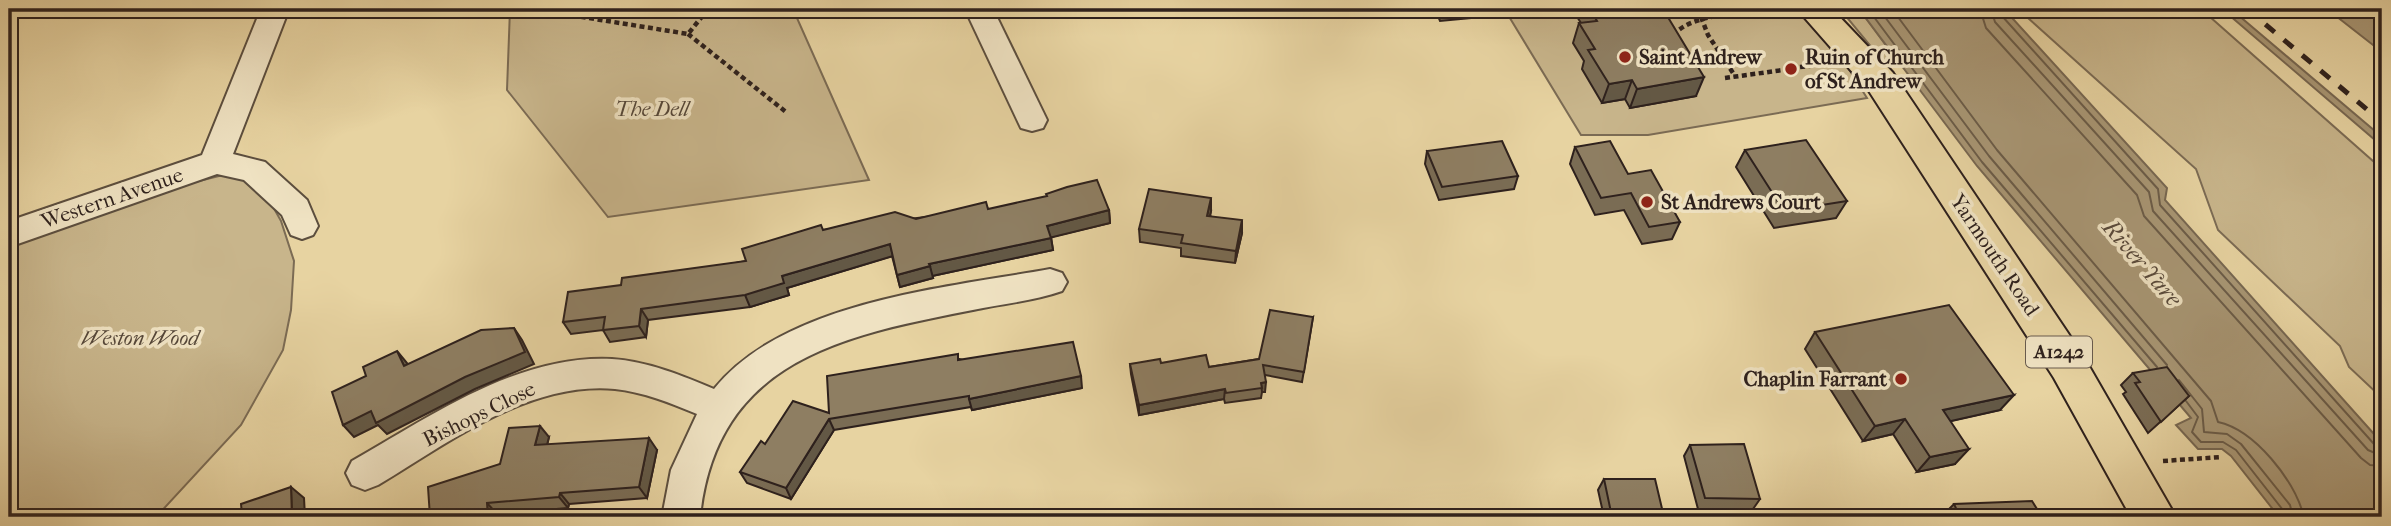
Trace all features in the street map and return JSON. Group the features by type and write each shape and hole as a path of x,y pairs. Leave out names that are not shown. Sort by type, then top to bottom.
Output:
{"main road":[{"name":"Yarmouth Road","path":"1813,9 1881,82 2068,366 2154,517"}],"street":[{"path":"275,9 219,144 216,162 254,170 296,209 302,226"},
{"path":"979,9 1032,120"},
{"name":"Western Avenue","path":"9,234 216,162"},
{"path":"681,517 694,454 720,408 753,372 793,344 827,329 872,316 1050,282"},
{"name":"Bishops Close","path":"365,473 515,391 563,376 623,376 671,386 720,408"}],"path":[{"path":"688,34 708,9"},
{"path":"1669,40 1681,25 1701,17 1735,13 1745,9"},
{"path":"564,14 688,34 786,112"},
{"path":"1701,17 1708,35 1735,76"},
{"path":"1684,64 1726,62"},
{"path":"1725,78 1783,70"}],"green space":[{"name":"The Dell","path":"510,9 793,9 869,180 608,217 507,90"},
{"path":"1640,9 1649,19 1692,9 1799,9 1840,55 1867,98 1648,135 1581,135 1505,10"},
{"path":"1840,9 1859,9 1899,63 1886,65"},
{"path":"2018,9 2201,9 2382,169 2382,398 2349,367 2340,346 2218,230 2196,169"},
{"name":"Weston Wood","path":"227,174 262,187 281,221 294,261 291,310 283,350 241,425 156,517 9,517 9,242 183,185"}],"water":[{"name":"River Yare","path":"1859,9 2004,9 2167,188 2165,200 2382,443 2382,517 2279,517 2231,456 2222,449 2198,449 2176,425 2191,418 1977,166"},
{"path":"2222,9 2231,9 2382,137 2382,146"},
{"path":"2327,9 2382,9 2382,52"}],"building":[{"name":"Saint Andrew","path":"1590,9 1663,9 1704,77 1637,89 1632,80 1609,84 1588,50 1595,49 1579,23 1597,21"},
{"path":"1806,140 1847,201 1784,211 1745,150"},
{"path":"1502,141 1518,176 1442,187 1427,151"},
{"path":"1610,141 1628,174 1651,170 1680,222 1649,227 1631,193 1601,198 1575,147"},
{"path":"1097,180 1109,210 1047,226 1051,238 929,264 930,266 897,275 890,244 782,276 784,283 745,295 641,309 639,326 603,330 605,317 563,322 568,292 621,285 622,278 746,261 742,249 821,225 823,230 895,212 916,219 986,202 988,209 1047,196 1046,194 1067,187"},
{"path":"1149,189 1211,198 1207,216 1242,220 1236,251 1181,243 1183,235 1139,229"},
{"name":"Chaplin Farrant","path":"1949,305 2014,395 1943,410 1969,449 1930,457 1905,419 1875,426 1815,332"},
{"path":"1270,310 1313,317 1304,372 1263,365 1266,382 1261,383 1262,388 1226,393 1225,389 1139,405 1130,364 1160,359 1161,363 1206,355 1209,367 1259,359"},
{"path":"514,328 525,352 465,377 376,423 371,411 343,425 332,392 366,376 363,367 397,351 404,366 481,330"},
{"path":"1073,342 1081,376 969,399 969,396 829,419 786,488 740,472 761,441 765,444 793,401 829,413 827,376 958,354 958,360"},
{"path":"2167,367 2189,396 2161,422 2135,383 2140,382 2133,373"},
{"path":"540,426 535,445 649,438 639,487 560,493 559,497 487,503 488,517 430,517 428,487 500,464 509,428"},
{"path":"1744,444 1760,499 1705,498 1690,445"},
{"path":"1604,479 1655,479 1664,517 1612,517"},
{"path":"291,487 292,517 232,517 242,514 241,504"},
{"path":"2032,501 2042,517 1960,517 1954,504"}],"railway":[{"path":"2247,9 2382,122"}],"place":[{"name":"Saint Andrew","path":"1625,57"},
{"name":"Ruin of Church of St Andrew","path":"1791,69"},
{"name":"St Andrews Court","path":"1647,202"},
{"name":"Chaplin Farrant","path":"1901,379"}]}
